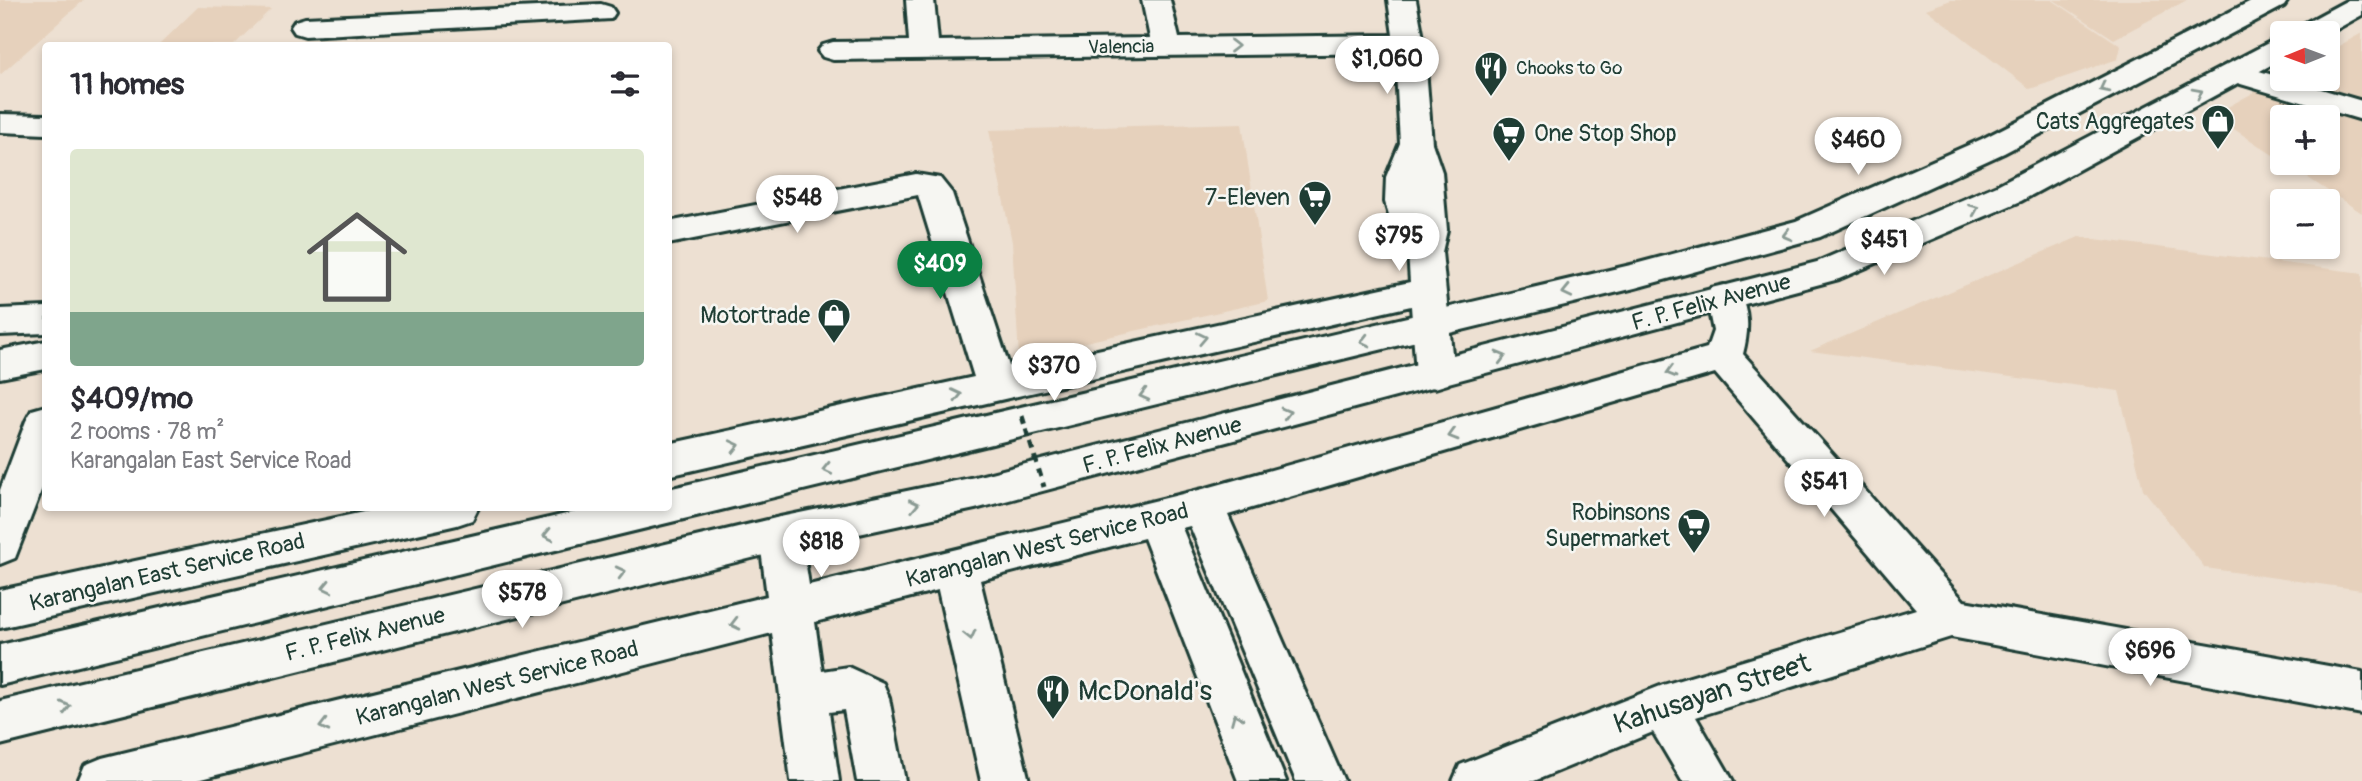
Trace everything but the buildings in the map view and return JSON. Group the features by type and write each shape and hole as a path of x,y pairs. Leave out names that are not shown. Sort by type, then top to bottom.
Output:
{"street":[{"path":"920,0 924,49"},
{"path":"1156,0 1166,46"},
{"path":"1402,0 1409,44 1416,143 1427,183 1430,230 1425,252 1435,374"},
{"name":"F. P. Felix Avenue","path":"672,505 1430,307 1635,276 1808,229 1993,146 2274,0"},
{"path":"2328,21 2358,3"},
{"path":"301,24 478,10 601,13"},
{"name":"Valencia","path":"833,51 1409,44"},
{"name":"F. P. Felix Avenue","path":"0,723 780,534 986,490 1826,271 2009,193 2270,54"},
{"path":"2235,73 2362,111"},
{"path":"0,123 42,125"},
{"path":"672,232 916,184 928,186 935,193 996,386"},
{"path":"1724,297 1731,331 1723,357 1951,618 2362,693"},
{"path":"672,459 996,386 1430,307"},
{"path":"0,322 42,320"},
{"path":"0,364 42,356"},
{"name":"Karangalan West Service Road","path":"102,781 1203,506 1723,357"},
{"path":"0,546 42,432"},
{"path":"1203,506 1320,781"},
{"name":"Karangalan East Service Road","path":"0,609 443,511"},
{"path":"0,665 649,511"},
{"path":"1157,517 1262,781"},
{"path":"780,534 816,781"},
{"path":"955,568 1005,781"},
{"name":"Kahusayan Street","path":"1477,781 1663,706 1951,618"},
{"path":"804,695 848,688 866,698 881,781"},
{"path":"1663,706 1709,781"}],"path":[{"path":"1022,416 1044,487"}],"shaded area":[{"path":"0,0 84,0 0,75"},
{"path":"1951,0 2052,0 2121,46 2118,59 2030,89 1926,9"},
{"path":"2054,0 2187,0 2114,39"},
{"path":"198,7 271,9 237,42 162,42"},
{"path":"2362,33 2362,213 2340,199 2340,189 2325,189 2303,175 2340,175 2340,105 2270,105 2270,153 2213,115 2270,84 2270,91 2340,91 2340,45"},
{"path":"1242,123 1268,301 1019,357 1012,242 989,130"},
{"path":"2079,237 2362,273 2362,590 2205,568 2143,489 2119,391 1810,351"}],"place":[{"name":"Chooks to Go","path":"1491,98"},
{"name":"Cats Aggregates","path":"2218,151"},
{"name":"One Stop Shop","path":"1509,163"},
{"name":"7-Eleven","path":"1315,227"},
{"name":"Motortrade","path":"834,345"},
{"name":"Robinsons Supermarket","path":"1694,555"},
{"name":"McDonald's","path":"1053,721"}]}
